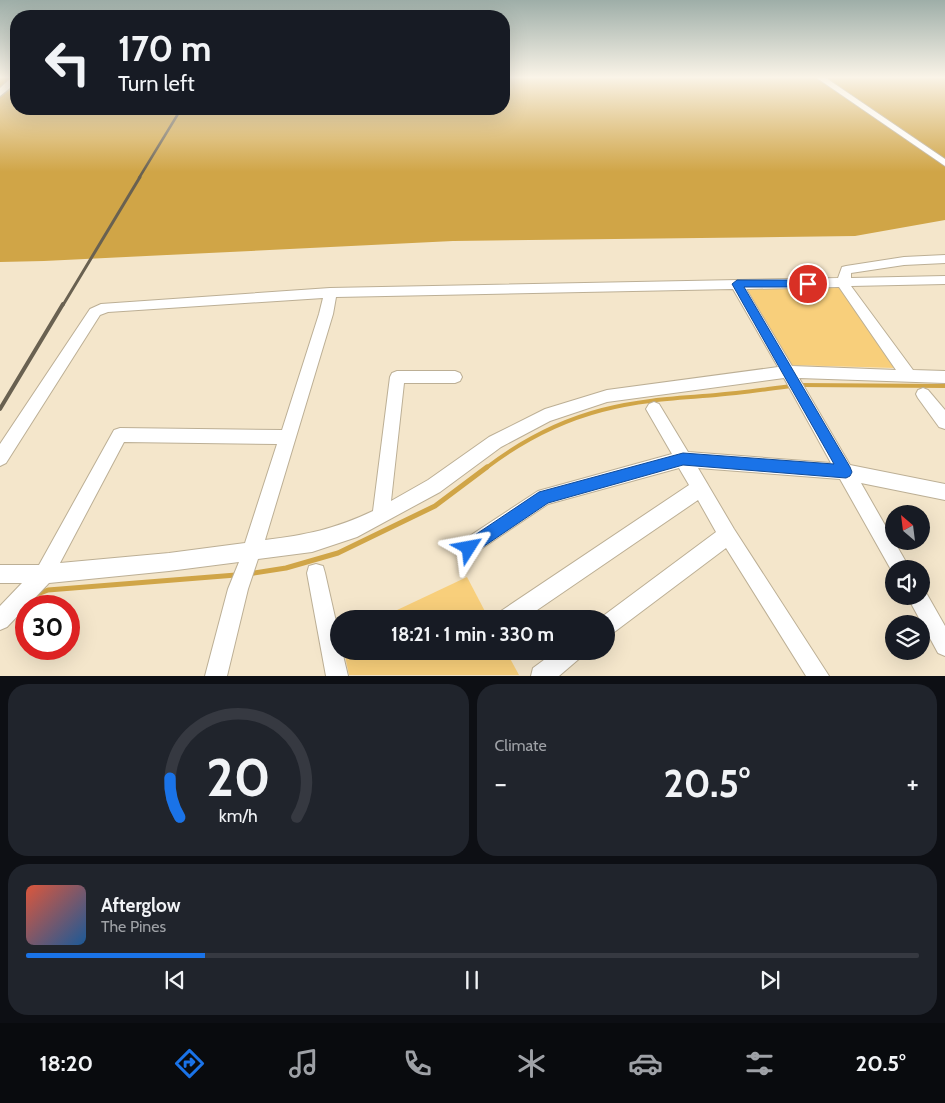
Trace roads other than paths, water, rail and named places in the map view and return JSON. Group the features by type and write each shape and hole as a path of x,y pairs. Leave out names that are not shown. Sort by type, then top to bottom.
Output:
{"street":[{"path":"867,110 945,163"},
{"path":"909,376 843,284 846,270 904,261 945,259"},
{"path":"0,458 95,312 106,307 330,293 737,284 843,284 945,280"},
{"path":"737,284 896,560"},
{"path":"216,676 238,589 288,437 326,314 330,293"},
{"path":"0,574 44,574 169,562 312,543 351,531 381,516 434,486 495,442 545,416 607,396 788,372 945,378"},
{"path":"381,516 397,377 455,377"},
{"path":"923,394 945,422"},
{"path":"654,410 728,535 819,676"},
{"path":"0,620 44,574 120,435 288,437"},
{"path":"469,548 544,497 683,459 846,472 945,492"},
{"path":"520,610 700,488"},
{"path":"615,619 728,535"},
{"path":"316,573 337,676"},
{"path":"922,605 945,646"},
{"path":"541,676 561,660"}],"waterway":[{"path":"799,385 945,386"},
{"path":"486,468 541,433 571,420 602,410 673,398 792,386"},
{"path":"248,574 286,568 338,553 435,506 487,467"},
{"path":"35,595 48,590 236,575"}],"railway":[{"path":"139,178 177,115"},
{"path":"63,305 140,177"},
{"path":"0,409 63,304"}]}
